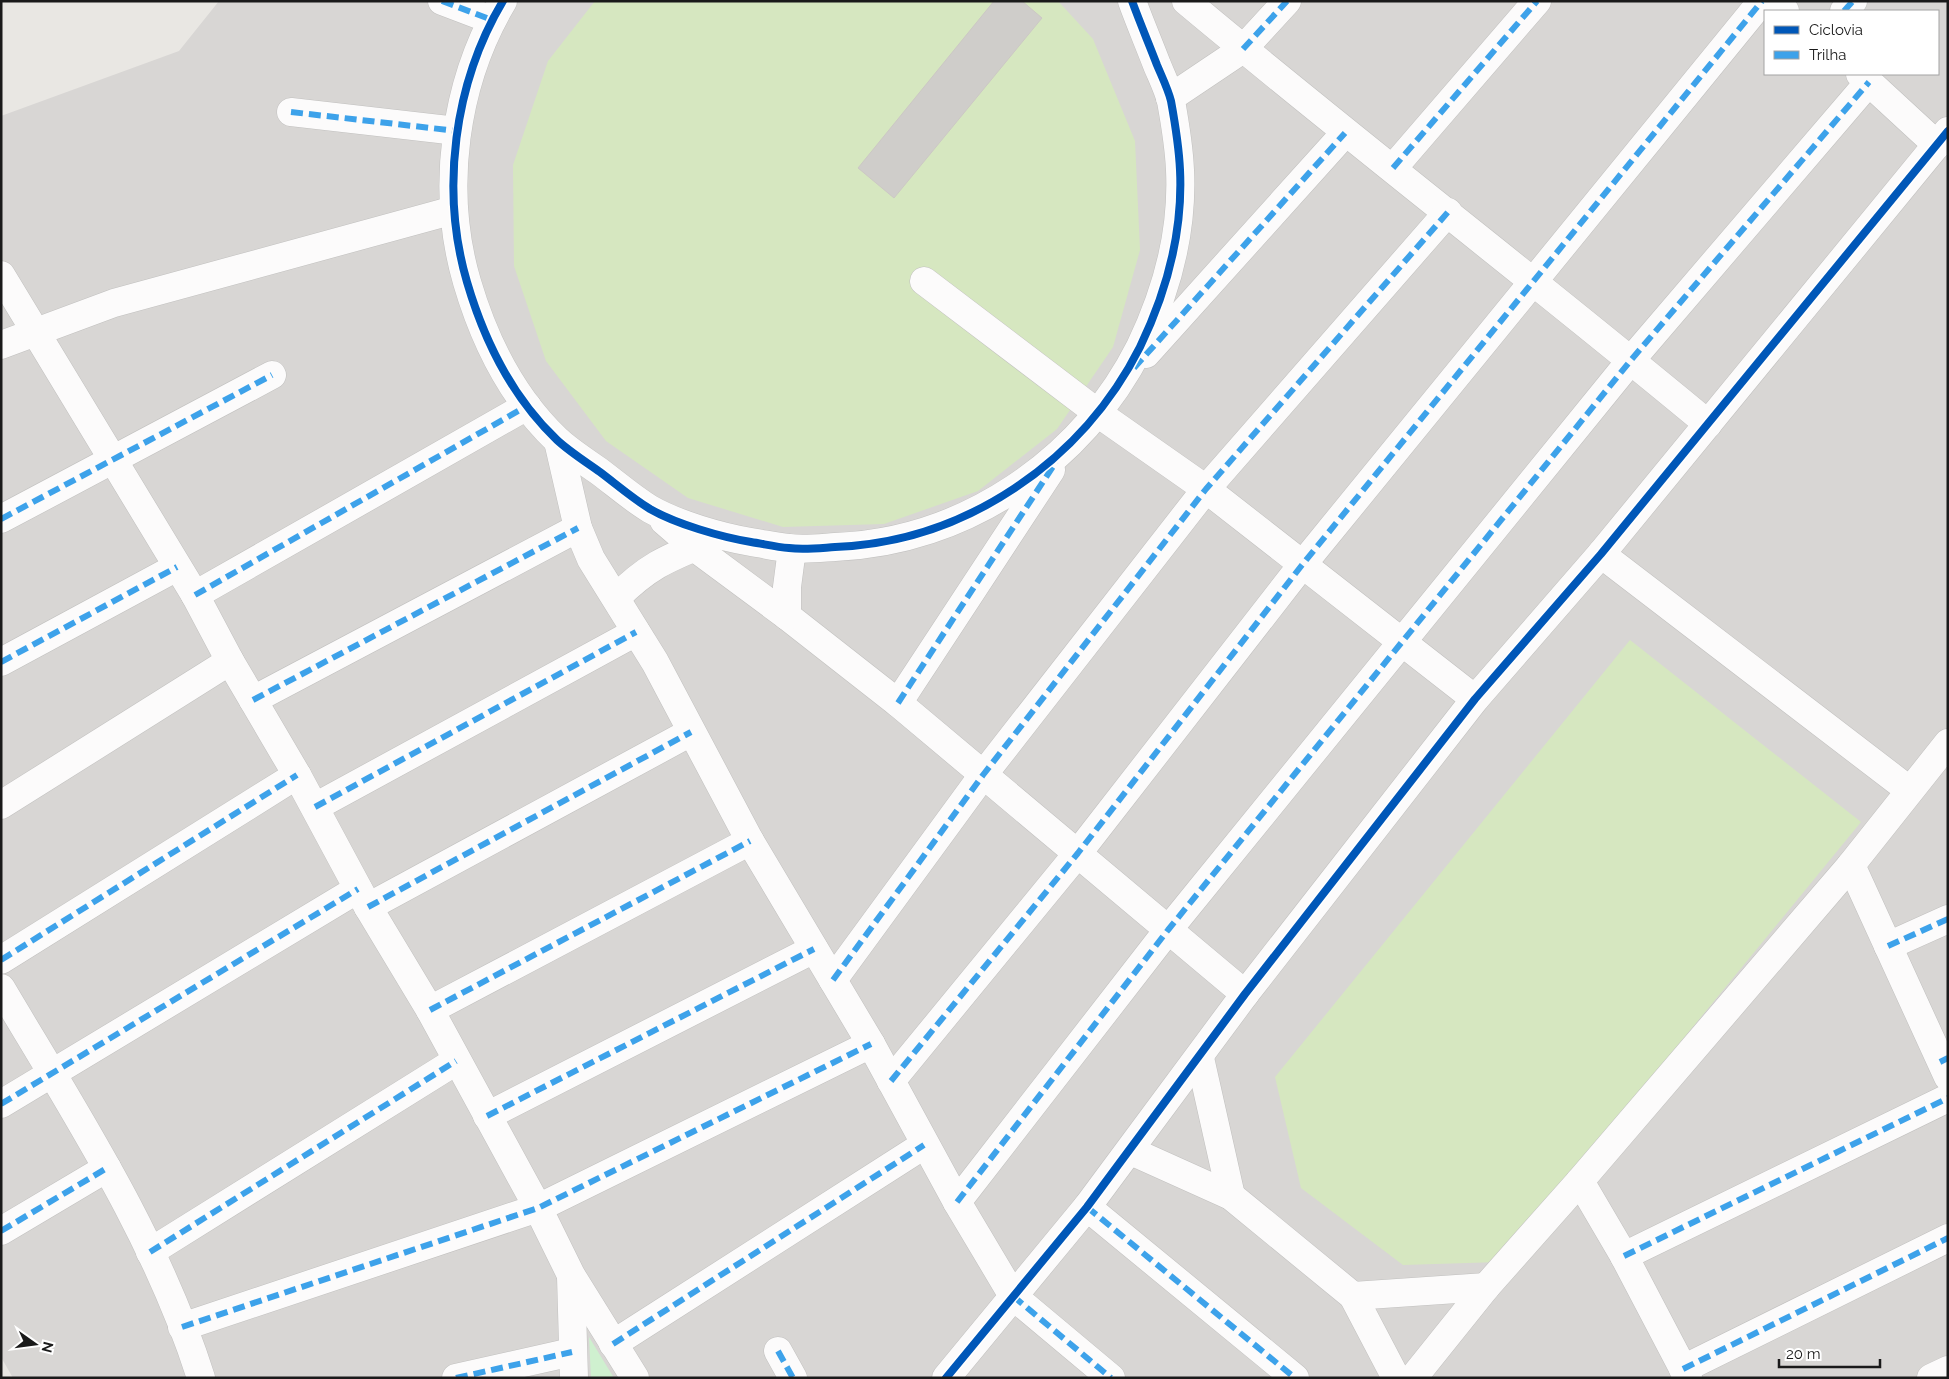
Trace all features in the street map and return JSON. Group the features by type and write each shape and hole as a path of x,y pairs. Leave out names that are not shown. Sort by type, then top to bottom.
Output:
{"street":[{"path":"442,1 498,11 476,56 465,93 457,130 454,210 462,262 476,314 498,361 527,406 558,441 652,510 694,548 787,616 898,703 1246,994"},
{"path":"1124,379 1156,313 1175,244 1180,171 1170,98 1132,1"},
{"path":"1186,1 1345,133 1448,212 1708,424"},
{"path":"1170,98 1243,49 1286,1"},
{"path":"1393,168 1537,1"},
{"path":"891,1081 1078,852 1302,565 1762,1"},
{"path":"1773,1 1784,10"},
{"path":"946,1378 1088,1207 1246,994 1475,699 1601,554 1942,138 1865,78 1631,360 1168,930 957,1202"},
{"path":"291,112 457,130"},
{"path":"652,510 720,536 792,549 865,546 936,529 1003,498 1061,454 1099,414 1124,379 1345,133"},
{"path":"1,345 114,303 454,210"},
{"path":"833,980 983,775 1206,489 1448,212"},
{"path":"1,275 111,460 195,595 230,661 315,807 363,898 430,1010 456,1061 538,1208 572,1275 635,1378"},
{"path":"924,281 1099,414 1206,489 1475,699"},
{"path":"1,519 272,375"},
{"path":"195,595 527,406"},
{"path":"558,441 578,528 591,559 655,662 750,841 871,1044 924,1145 957,1202 1013,1296 1111,1378"},
{"path":"898,703 1061,454"},
{"path":"253,700 578,528"},
{"path":"616,598 650,568 670,556 720,536"},
{"path":"787,616 787,587 792,549"},
{"path":"1601,554 1909,790"},
{"path":"1,662 177,567"},
{"path":"315,807 636,632"},
{"path":"1,805 230,661"},
{"path":"1,1104 363,898 691,732"},
{"path":"1413,1378 1486,1287 1580,1181 1851,864 1948,743"},
{"path":"1,960 297,775"},
{"path":"430,1010 750,841"},
{"path":"1851,864 1945,1066"},
{"path":"1888,946 1948,918"},
{"path":"487,1116 814,949"},
{"path":"1,988 107,1168 150,1252 182,1327 201,1378"},
{"path":"182,1327 538,1208 871,1044"},
{"path":"1200,1058 1231,1196"},
{"path":"150,1252 456,1061"},
{"path":"1624,1256 1948,1098"},
{"path":"613,1344 924,1145"},
{"path":"1131,1151 1231,1196 1354,1296 1396,1378"},
{"path":"1,1231 107,1168"},
{"path":"1580,1181 1624,1256 1686,1373 1948,1238"},
{"path":"1088,1207 1295,1378"},
{"path":"456,1378 573,1365 572,1275"},
{"path":"1354,1296 1486,1287"},
{"path":"778,1351 793,1378"},
{"path":"1931,1378 1948,1370"}],"shaded area":[{"path":"219,1 1948,1 1948,1378 13,1378 1,1357 1,116 179,51"}],"green space":[{"path":"595,1 1058,1 1093,39 1135,141 1140,250 1113,347 1057,429 978,491 884,524 783,527 688,498 606,441 546,361 514,266 513,165 548,61"},
{"path":"1630,640 1861,822 1500,1262 1403,1265 1301,1188 1275,1077"},
{"path":"589,1337 614,1378 591,1378"}],"building":[{"path":"994,1 1022,1 1042,18 894,198 858,168"}],"marked path":[{"path":"442,1 492,20"},
{"path":"1243,49 1287,1"},
{"path":"1393,168 1537,1"},
{"path":"891,1081 1078,853 1302,565 1762,1"},
{"path":"1845,10 1853,1"},
{"path":"957,1202 1168,930 1631,360 1869,82"},
{"path":"291,112 457,131"},
{"path":"1134,368 1345,133"},
{"path":"833,980 983,775 1206,489 1448,212"},
{"path":"1,519 272,375"},
{"path":"195,595 527,406"},
{"path":"898,703 1056,462"},
{"path":"253,700 578,528"},
{"path":"1,662 177,567"},
{"path":"315,807 636,632"},
{"path":"368,907 691,732"},
{"path":"1,960 297,775"},
{"path":"430,1010 750,841"},
{"path":"1,1104 358,889"},
{"path":"1888,946 1948,919"},
{"path":"487,1116 814,949"},
{"path":"182,1327 538,1208 871,1044"},
{"path":"1940,1062 1948,1058"},
{"path":"150,1252 456,1061"},
{"path":"1624,1256 1948,1098"},
{"path":"613,1344 924,1145"},
{"path":"1,1231 107,1168"},
{"path":"1087,1207 1295,1378"},
{"path":"1683,1369 1948,1238"},
{"path":"1013,1296 1111,1378"},
{"path":"778,1351 793,1378"},
{"path":"456,1378 572,1352"}],"cycle path":[{"path":"503,1 486,33 473,67 463,102 456,138 454,174 454,211 459,247 467,282 482,325 502,367 527,406 557,440 650,509 685,525 739,540 800,549 883,542 929,530 973,512 1014,488 1052,460 1086,426 1116,388 1140,347 1158,305 1176,239 1180,193 1179,153 1171,101 1132,1"},
{"path":"946,1378 1087,1207 1245,994 1475,699 1601,554 1948,131"}]}
